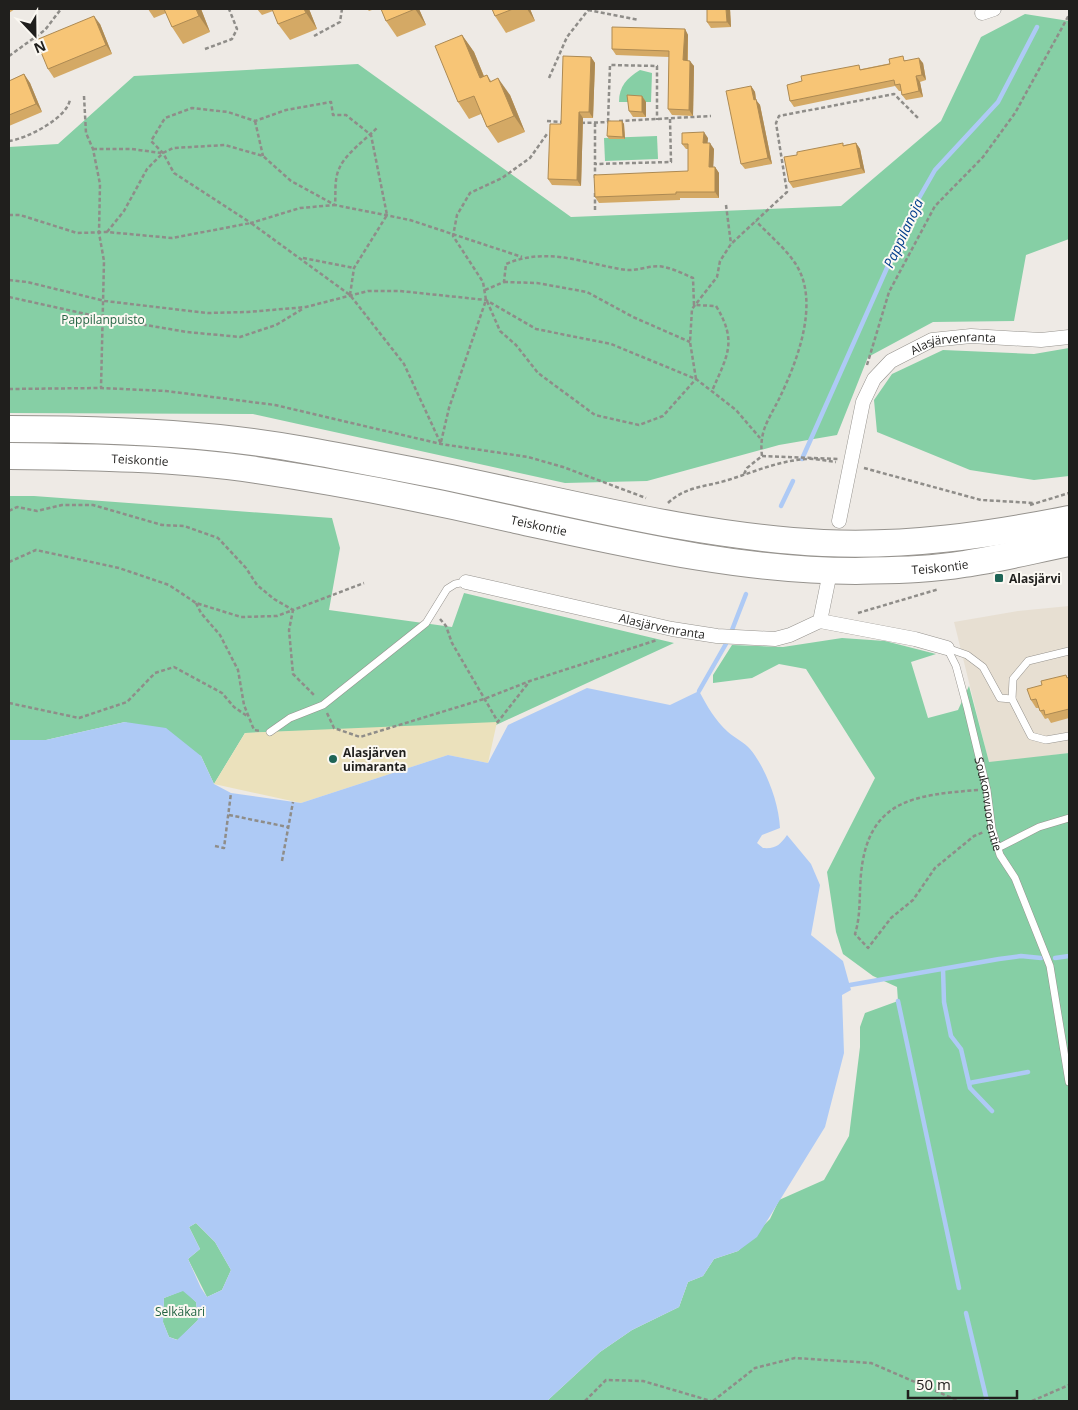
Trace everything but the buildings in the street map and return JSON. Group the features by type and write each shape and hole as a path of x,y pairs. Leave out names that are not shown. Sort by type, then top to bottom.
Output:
{"highway":[{"name":"Teiskontie","path":"9,429 150,433 221,438 428,474 648,522 727,534 823,543 888,543 935,540 1069,519"},
{"name":"Teiskontie","path":"9,456 118,457 254,470 429,500 632,545 699,557 790,568 853,571 914,569 962,564 1069,543"},
{"path":"962,564 981,571 1069,556"}],"street":[{"name":"Alasjärvenranta","path":"839,521 863,402 874,380 891,361 932,340 971,336 1041,340 1069,337"},
{"name":"Alasjärvenranta","path":"466,582 672,629 717,636 775,639 790,635 820,621"},
{"path":"828,582 820,621 915,639 947,648"}],"lane":[{"path":"270,732 290,718 323,705 426,623 448,589 455,584 466,582"},
{"path":"947,648 977,660 988,675 1000,698 1012,699"},
{"name":"Soukonvuorentie","path":"947,648 956,666 987,790 992,830 998,848 1015,878 1050,966 1069,1082"},
{"path":"1069,651 1028,661 1013,680 1012,699 1031,736 1046,740 1069,736"},
{"path":"998,848 1039,827 1069,818"}],"path":[{"path":"9,56 45,30 61,9"},
{"path":"205,49 232,39 236,29 229,9"},
{"path":"314,36 340,22 342,9"},
{"path":"549,78 567,37 589,9 639,20"},
{"path":"866,367 889,292 935,206 983,157 1014,113 1069,15"},
{"path":"608,122 610,65 657,66 657,120"},
{"path":"694,305 717,277 720,261 732,244 787,192 776,123 779,116 894,94 918,118"},
{"path":"84,96 86,133 92,149 100,184 99,233 104,261 105,301 101,388"},
{"path":"9,141 28,135 49,123 64,112 69,106 70,99"},
{"path":"350,295 354,268 387,215 371,134 346,115 333,115 331,102 286,110 255,121 228,112 192,108 165,118 151,141 163,153 174,174 251,223 350,295 404,364 440,444"},
{"path":"580,123 711,116"},
{"path":"595,164 671,162 670,119"},
{"path":"255,121 263,156"},
{"path":"547,121 572,122"},
{"path":"594,210 595,123"},
{"path":"335,205 339,168 348,156 377,128"},
{"path":"547,134 530,158 502,178 470,193 456,215 453,236 468,256 483,282 486,300 500,332 516,345 538,373 595,415 639,425 663,416 696,379"},
{"path":"108,232 144,180 147,169 163,153 174,148 225,145 263,156 291,181 335,205"},
{"path":"92,149 132,149 163,153"},
{"path":"9,215 20,215 77,233 108,232 172,238 251,223 300,208 335,205 410,220 453,236 522,257 565,256 629,270 663,266 693,278 694,305 690,342 696,379"},
{"path":"726,206 732,244"},
{"path":"756,221 796,264 807,295 804,328 791,374 760,438 762,456"},
{"path":"504,282 506,264 522,257"},
{"path":"301,258 354,268"},
{"path":"9,280 28,282 105,301 208,312 248,312 306,307 368,291 486,300 536,329 611,344 696,379 736,410 760,438"},
{"path":"485,290 504,282 537,282 587,292 633,317 690,342"},
{"path":"9,297 104,318 187,332 240,337 276,325 306,307"},
{"path":"440,444 486,300"},
{"path":"694,305 716,306 725,322 730,339 726,358 712,391"},
{"path":"9,389 101,388 166,391 275,405 440,444 528,457 563,467 647,498"},
{"path":"744,474 747,468 762,456 796,459 808,457 839,458 838,463"},
{"path":"1021,508 1069,493"},
{"path":"9,511 17,507 37,510 62,505 93,505 162,525 184,526 218,538 246,568 257,585 274,599 293,610"},
{"path":"666,505 675,508"},
{"path":"9,562 36,550 118,568 169,585 196,603 241,617 277,616 364,583"},
{"path":"850,616 948,586"},
{"path":"196,603 201,613 220,635 238,670 248,716 254,730 270,732"},
{"path":"293,610 289,630 293,674 323,705 334,728 360,737 484,699 530,681 653,642 672,629"},
{"path":"446,626 452,642 498,723 530,681"},
{"path":"9,703 79,718 127,702 155,673 174,667 222,692 234,707 248,716"},
{"path":"987,790 932,794 912,799 878,821 868,837 859,899 860,918 855,934 868,948 891,918 913,900 935,868 974,836 992,830"},
{"path":"215,846 224,848 231,793"},
{"path":"282,861 293,802"},
{"path":"229,816 288,827"},
{"path":"585,1401 606,1380 643,1381 712,1401 755,1368 795,1358 871,1363 959,1401"},
{"path":"1032,1401 1069,1385"}],"shaded area":[{"path":"1069,606 1069,753 989,763 954,622 1018,611"}],"green space":[{"name":"Pappilanpuisto","path":"1025,14 1069,21 1069,239 1026,255 1014,321 933,322 868,357 837,435 779,445 647,481 565,483 253,414 9,413 9,147 58,144 134,76 358,64 571,217 841,206 941,121 981,37"},
{"path":"640,70 652,73 651,102 619,102 622,87 631,76"},
{"path":"657,136 658,159 605,161 604,138"},
{"path":"1069,348 1069,476 1034,480 970,470 877,432 874,400 892,374 943,350 1034,354"},
{"path":"9,496 34,496 332,518 340,548 329,610 452,627 464,593 674,643 496,725 245,733 214,784 201,756 125,722 46,740 9,740"},
{"path":"842,638 885,641 936,654 911,662 928,718 958,710 969,686 989,762 1069,753 1069,1401 547,1401 600,1352 632,1330 679,1307 688,1282 703,1276 714,1259 738,1251 770,1219 779,1200 824,1180 849,1136 860,1047 860,1027 865,1013 898,1001 897,987 873,976 843,954 836,932 827,872 875,778 806,669 779,664 752,678 713,683 713,675 732,645 783,647"},
{"path":"196,1223 215,1242 231,1270 222,1290 207,1297 188,1259 200,1249 189,1227"},
{"name":"Selkäkari","path":"184,1290 196,1302 198,1320 178,1340 169,1337 163,1322 164,1298"}],"sand":[{"name":"Alasjärven uimaranta","path":"497,722 488,763 448,755 301,803 214,784 245,733"}],"water":[{"path":"587,688 670,705 699,691 719,723 750,749 771,786 780,828 762,835 757,843 763,848 774,847 780,844 787,835 811,864 820,885 811,935 843,961 851,990 842,995 844,1053 825,1127 757,1237 738,1251 714,1259 703,1276 688,1282 679,1307 632,1330 600,1352 547,1401 9,1401 9,740 46,740 125,722 166,728 201,756 214,784 231,793 301,803 448,755 488,763 508,725","holes":["196,1223 215,1242 231,1270 222,1290 207,1297 188,1259 200,1249 189,1227","183,1291 196,1302 198,1320 177,1340 169,1337 163,1322 164,1298"]}],"waterway":[{"name":"Pappilanoja","path":"802,459 915,205 935,170 998,102 1037,27"},
{"name":"Pappilanoja","path":"781,506 793,481"},
{"name":"Pappilanoja","path":"732,630 746,594"},
{"name":"Pappilanoja","path":"699,691 727,642"},
{"path":"850,985 999,959 1021,956 1041,958"},
{"path":"1055,958 1069,956"},
{"path":"943,969 944,1002 951,1036 961,1049 970,1088 992,1111"},
{"path":"898,1001 959,1288"},
{"path":"969,1083 1028,1072"},
{"path":"966,1313 987,1401"}],"place":[{"name":"Alasjärvi","path":"999,578"},
{"name":"Alasjärven uimaranta","path":"333,759"}]}
